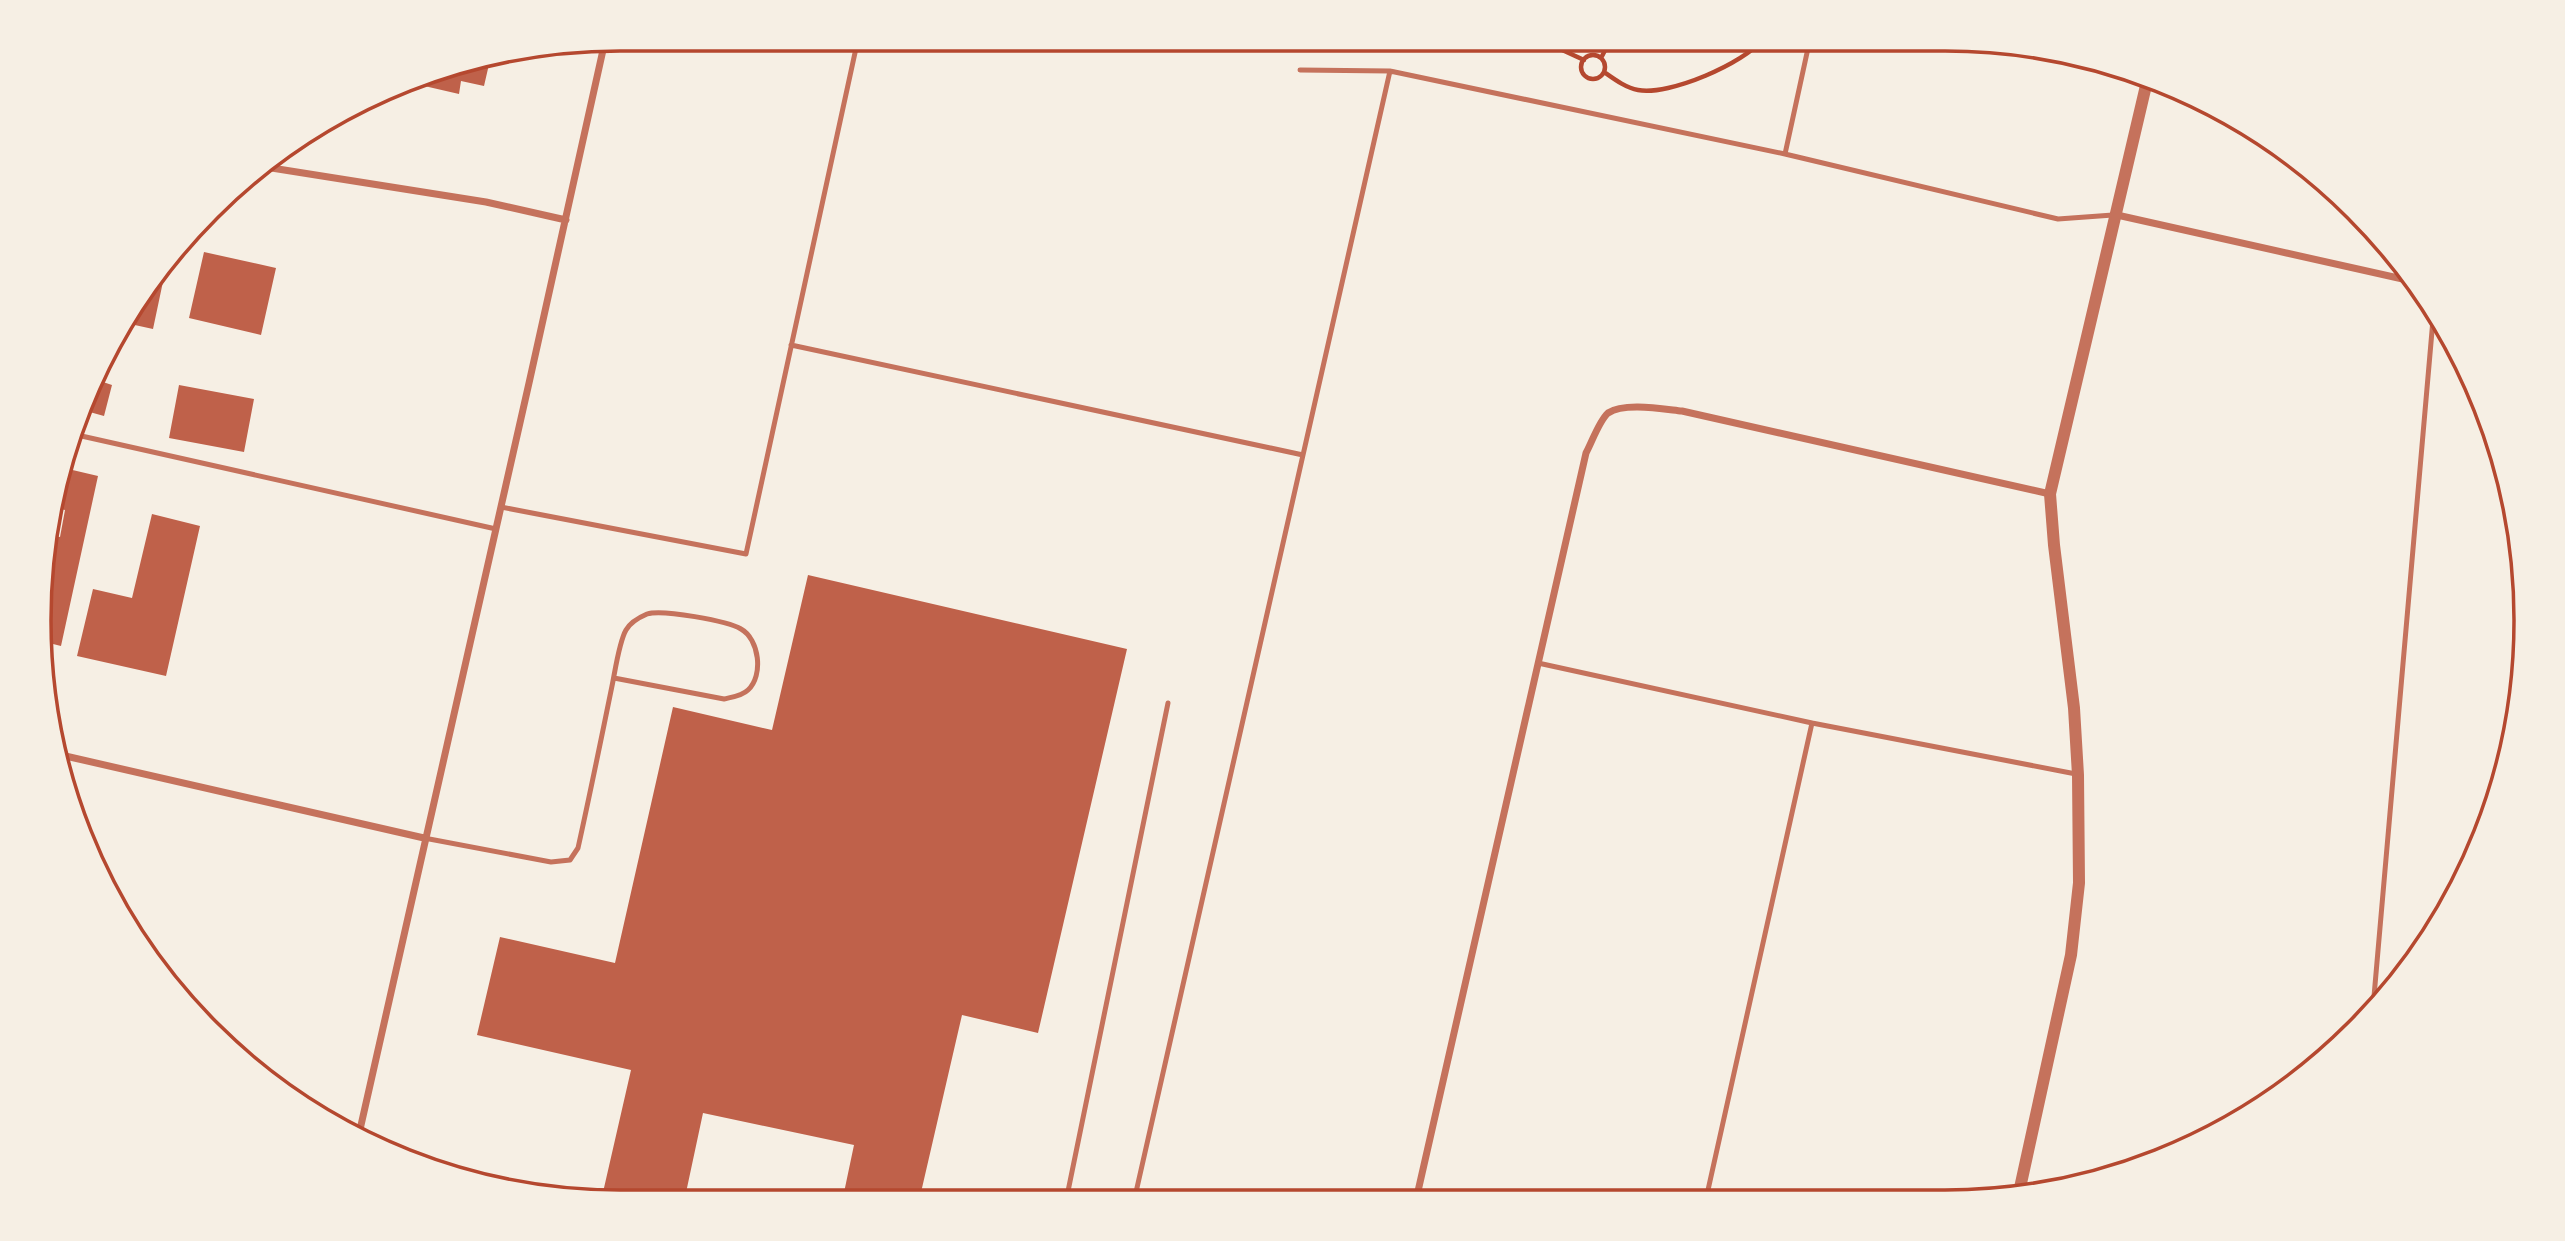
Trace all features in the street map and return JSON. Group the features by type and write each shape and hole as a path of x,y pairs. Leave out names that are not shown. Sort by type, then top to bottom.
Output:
{"street":[{"path":"361,1127 602,51"},
{"path":"2021,1185 2071,955 2080,883 2074,708 2050,494 2146,88"},
{"path":"274,168 486,202 566,220"},
{"path":"2117,215 2400,278"},
{"path":"1418,1190 1586,453 1607,414 1618,409 1652,407 1682,411 2050,494"},
{"path":"67,756 424,838"}],"lane":[{"path":"501,507 746,554 855,51"},
{"path":"1785,154 1807,51"},
{"path":"1300,70 1390,71 1785,154 2058,219 2117,215"},
{"path":"1136,1190 1390,71"},
{"path":"2374,995 2432,327"},
{"path":"791,345 1303,455"},
{"path":"81,436 496,529"},
{"path":"424,838 551,862 570,860 578,848 614,678 625,631 633,622 648,614 661,613 735,625 746,631 754,643 758,659 755,680 749,689 739,696 724,699 614,678"},
{"path":"1538,663 1812,723 2078,775"},
{"path":"1068,1190 1168,703"},
{"path":"1708,1190 1812,723"}],"path":[{"path":"1564,51 1584,60"},
{"path":"1601,58 1604,51"},
{"path":"1604,72 1638,90 1672,88 1702,77 1749,51"},
{"path":"1593,55 1601,58 1605,66 1604,72 1599,77 1587,77 1582,68 1584,60 1593,55"}],"building":[{"path":"488,67 484,86 461,81 459,94 424,86"},
{"path":"204,252 276,268 261,335 189,318"},
{"path":"163,281 153,329 134,325"},
{"path":"104,382 112,385 104,416 90,412"},
{"path":"179,385 254,399 244,452 169,438"},
{"path":"71,470 98,476 61,646 52,644 52,583 58,537 60,537 65,510 62,509"},
{"path":"152,514 200,526 166,676 77,656 93,589 132,598"},
{"path":"808,575 1127,649 1038,1033 962,1015 922,1190 845,1190 854,1145 703,1113 687,1190 604,1190 631,1070 477,1035 500,937 615,963 673,707 772,730"}]}
